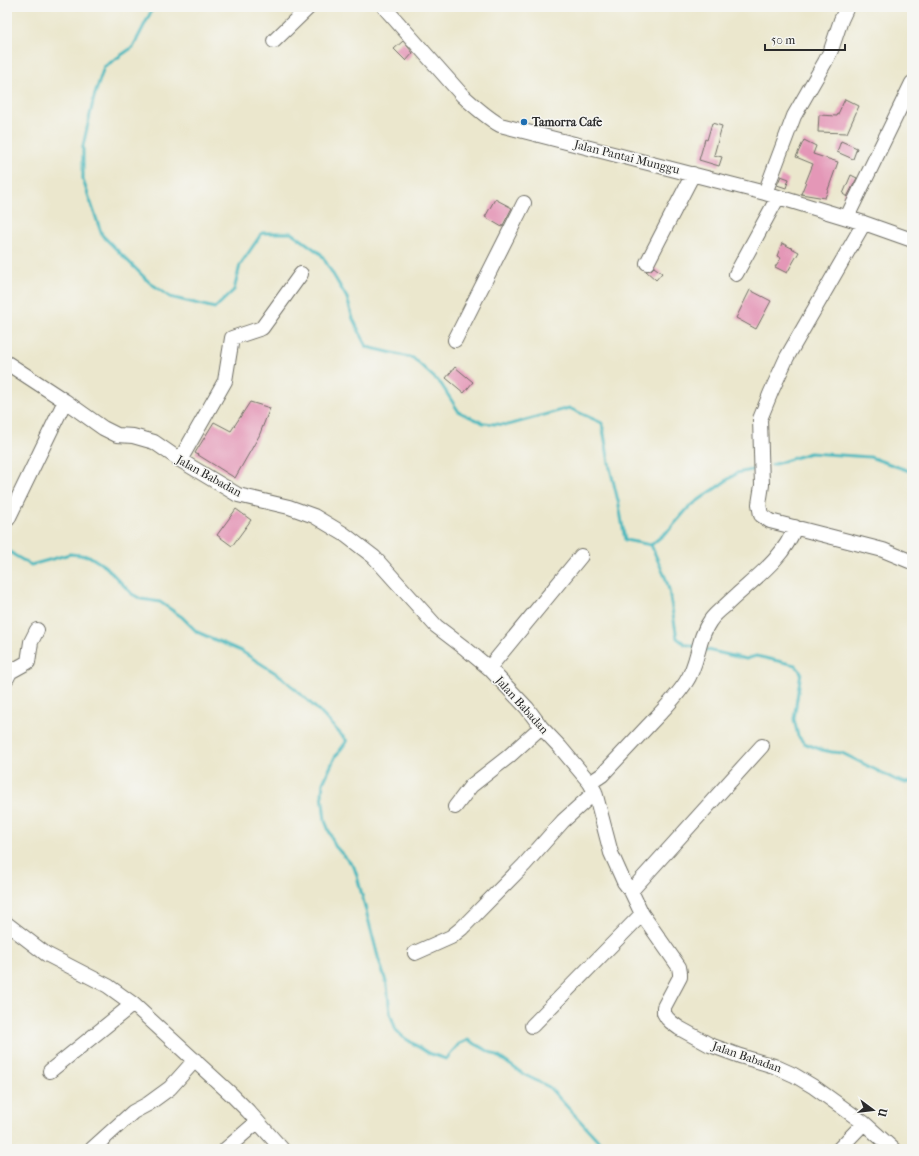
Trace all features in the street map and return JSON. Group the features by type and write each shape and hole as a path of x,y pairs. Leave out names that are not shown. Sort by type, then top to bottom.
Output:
{"street":[{"path":"274,41 309,7"},
{"name":"Jalan Pantai Munggu","path":"384,7 462,95 492,121 500,125 772,195 847,217 912,240"},
{"path":"736,274 772,195 794,116 831,50 847,7"},
{"path":"847,217 912,83"},
{"path":"647,262 693,174"},
{"path":"455,340 524,203"},
{"path":"864,223 786,357 760,419 762,485 759,504 761,515 770,521 883,550 912,562"},
{"path":"180,460 225,381 232,338 262,328 301,274"},
{"name":"Jalan Babadan","path":"9,369 65,401 103,428 117,434 133,436 154,442 180,460 238,495 289,507 314,516 344,534 374,557 436,626 490,668 527,708 541,727 560,747 593,787 611,853 624,882 642,914 679,967 680,978 664,1007 664,1013 667,1018 679,1028 710,1045 774,1066 794,1075 814,1087 864,1123 894,1149"},
{"path":"8,519 65,401"},
{"path":"415,954 451,937 462,928 524,865 602,775 670,703 686,682 695,665 705,630 711,620 737,593 762,573 778,557 790,539 795,527"},
{"path":"490,668 581,556"},
{"path":"7,678 10,672 28,662 31,642 37,630"},
{"path":"455,807 471,786 508,757 541,727"},
{"path":"630,891 762,746"},
{"path":"532,1026 642,914"},
{"path":"7,924 46,954 108,986 133,1004 155,1026 195,1060 248,1111 279,1148"},
{"path":"50,1071 133,1004"},
{"path":"92,1149 133,1112 170,1088 195,1060"},
{"path":"226,1149 257,1122"},
{"path":"839,1149 864,1123"}],"building":[{"path":"403,41 413,53 406,61 394,49"},
{"path":"845,99 859,106 847,133 818,132 819,115 837,116"},
{"path":"712,123 722,126 714,155 722,157 719,166 699,160 705,139 707,140"},
{"path":"804,140 816,146 813,154 838,162 825,198 801,194 813,164 796,157"},
{"path":"841,141 857,148 853,159 837,152"},
{"path":"851,175 857,178 847,197 843,194"},
{"path":"781,176 789,179 786,188 777,185"},
{"path":"495,199 512,208 502,227 485,217"},
{"path":"782,243 799,252 787,273 775,267 781,258 777,256"},
{"path":"654,267 662,273 656,280 646,271 651,270"},
{"path":"750,290 771,301 756,329 736,318"},
{"path":"455,367 473,382 464,393 446,378"},
{"path":"250,402 270,408 259,436 235,478 195,453 214,422 231,431"},
{"path":"236,509 251,520 232,546 217,535"}],"waterway":[{"path":"151,7 151,12 133,47 104,67 94,97 83,146 83,180 102,235 149,282 170,297 215,308 234,290 240,265 262,233 292,233 321,254 347,298 353,319 367,347 413,358 441,384 459,412 483,423 508,425 569,408 602,423 625,540 651,545 669,530 689,507 737,473 757,469"},
{"path":"772,465 810,453 870,457 912,472"},
{"path":"651,545 666,579 677,638 685,644 696,647"},
{"path":"7,549 31,565 70,554 89,556 106,567 132,594 141,599 160,602 182,617 197,632 241,651 282,677 319,711 347,741 335,757 323,783 322,793 325,821 335,846 354,867 387,985 390,1013 396,1030 403,1037 428,1053 446,1059 459,1044 468,1040 499,1057 523,1074 549,1087 606,1149"},
{"path":"703,649 746,659 756,656 795,665 801,672 794,719 798,736 804,743 822,750 842,753 896,780 906,783 912,782"}],"place":[{"name":"Tamorra Cafe","path":"524,122"}]}
